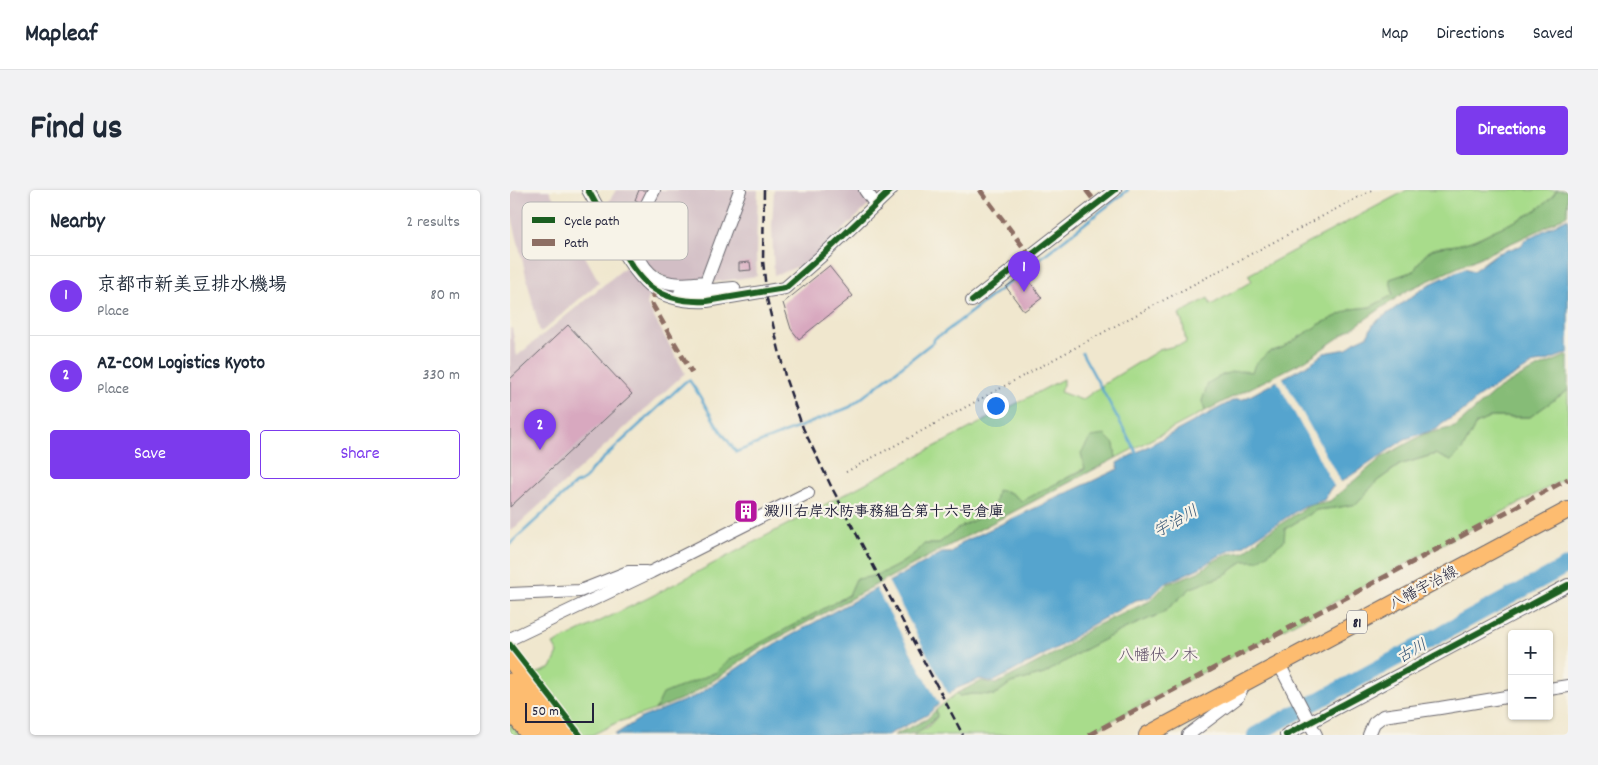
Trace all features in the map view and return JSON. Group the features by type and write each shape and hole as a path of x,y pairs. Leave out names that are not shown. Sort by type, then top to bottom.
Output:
{"highway":[{"path":"511,658 570,735"},
{"path":"510,683 550,735"},
{"path":"510,708 531,735"}],"main road":[{"name":"八幡宇治線","path":"1147,735 1568,510"}],"street":[{"path":"588,190 595,202"},
{"path":"648,202 654,190"},
{"path":"640,260 661,281 678,284 706,282 740,190"},
{"path":"865,190 876,205"},
{"path":"629,260 650,286 682,300 713,300 785,288 807,270 891,190"},
{"path":"972,301 1115,190"},
{"path":"510,639 651,572 808,493"},
{"path":"510,594 580,591 628,572 651,572"},
{"path":"1286,735 1568,585"},
{"path":"1279,664 1316,735"},
{"path":"1188,735 1237,698 1244,683"},
{"path":"1553,688 1568,686"},
{"path":"1369,735 1374,723 1383,716 1508,697"}],"path":[{"path":"846,472 1130,318 1372,190"}],"shaded area":[{"path":"510,190 549,190 556,202 522,202 522,259 510,209"},
{"path":"616,190 758,190 757,276 680,287 637,260 688,260 688,202 609,202"},
{"path":"774,190 885,190 809,262 774,276 772,226"},
{"path":"522,260 587,260 599,282 540,333"},
{"path":"628,265 650,292 647,305 685,373 510,532 510,329 512,328 517,356"}],"green space":[{"path":"1407,190 1557,190 1544,204 1519,219 1468,242 1431,250 1420,261 1414,271 1390,279 1393,295 1370,307 1352,309 1320,324 1282,348 1269,352 1252,372 1224,374 1209,383 1202,401 1205,411 1116,458 1114,444 1085,468 1022,502 1011,493 994,510 957,529 938,544 924,544 910,557 893,568 865,578 856,579 849,595 727,661 717,672 664,694 655,710 618,722 592,735 510,735 510,684 551,668 558,653 553,644 650,597 1063,379 1060,392 1082,400 1110,380 1159,350 1186,343 1183,324 1179,314 1208,298 1211,305 1252,281 1248,275"},
{"path":"1557,190 1568,190 1567,215 1540,230 1408,290 1306,360 1205,411 1202,401 1208,383 1229,373 1239,371 1252,372 1255,364 1269,352 1282,348 1320,324 1352,309 1370,307 1393,295 1390,279 1414,271 1420,261 1431,250 1475,240 1536,210 1551,198"},
{"path":"1568,355 1568,390 1530,417 1491,417 1476,424 1462,450 1451,461 1435,454 1399,465 1376,482 1357,504 1316,510 1285,529 1284,541 1258,561 1244,561 1223,576 1191,588 1163,613 1124,629 1044,674 1011,683 994,695 973,694 959,696 957,693 982,681 996,684 1059,651 1091,628 1150,601 1167,584 1198,572 1228,554 1244,552 1265,534 1310,505 1330,501 1381,458 1424,434 1455,427 1497,390 1526,373"},
{"path":"1568,390 1568,477 1085,735 913,735 927,728 937,717 936,710 957,693 959,696 973,694 994,695 1011,683 1044,674 1124,629 1163,613 1191,588 1223,576 1244,561 1258,560 1269,551 1285,529 1316,510 1357,504 1376,482 1400,465 1436,454 1462,450 1476,424 1491,417 1530,417"},
{"path":"1105,435 1114,444 1116,458 756,650 691,695 655,710 663,694 717,672 727,661 849,595 856,579 865,578 893,568 910,557 924,544 938,544 957,529 994,510 997,490 1011,493 1022,501 1085,469 1081,453 1091,437"},
{"path":"936,710 937,716 918,732 894,735 927,719"}],"water":[{"name":"宇治川","path":"1568,218 1568,353 1544,362 1535,363 1481,395 1467,408 1437,429 1405,439 1330,489 1324,500 1304,506 1243,546 1222,554 1199,568 1164,584 1150,598 1136,600 1090,626 1064,644 993,682 980,679 955,689 927,715 887,735 614,735 641,718 696,696 760,653 942,553 952,553 961,543 1118,469 1117,463 1234,400 1244,399 1311,363 1324,353 1347,349 1354,342 1367,336 1374,323 1428,285 1465,268 1473,271 1496,254 1522,245 1524,241"}],"pier":[{"path":"1282,376 1342,484 1335,488 1276,379"},
{"path":"887,579 950,697 940,706 875,586"}],"building":[{"path":"639,190 648,190 642,202 635,200"},
{"path":"750,262 751,270 739,271 739,263"},
{"path":"829,266 853,296 799,339 791,329 783,303"},
{"path":"1024,274 1042,298 1024,311 1006,287"},
{"path":"568,325 632,394 510,507 510,379"},
{"name":"澱川右岸水防事務組合第十六号倉庫","path":"750,504 754,511 742,518 738,510"}],"waterway":[{"path":"510,544 575,484 585,479 591,470 685,382 689,380 693,385 717,426 736,452 850,407 933,342 935,338 944,333 1128,190"},
{"path":"1082,353 1138,455"},
{"name":"古川","path":"1255,735 1568,565"}],"railway":[{"path":"764,190 763,261 767,299 786,380 803,428 832,488 963,735"}],"marked path":[{"path":"980,190 1030,256"},
{"path":"1086,190 1097,204"},
{"path":"654,288 652,304 692,373"},
{"path":"1089,735 1568,479"}],"cycle path":[{"path":"588,190 594,202"},
{"path":"628,260 642,279 651,287 677,299 707,301 785,288 891,190"},
{"path":"972,301 1115,190"},
{"path":"1286,735 1568,585"},
{"path":"510,645 580,735"}],"place":[{"name":"京都市新美豆排水機場","path":"1024,292"},
{"name":"AZ-COM Logistics Kyoto","path":"540,450"},
{"name":"澱川右岸水防事務組合第十六号倉庫","path":"746,511"}],"district":[{"name":"八幡伏ノ木","path":"1158,654"}]}
